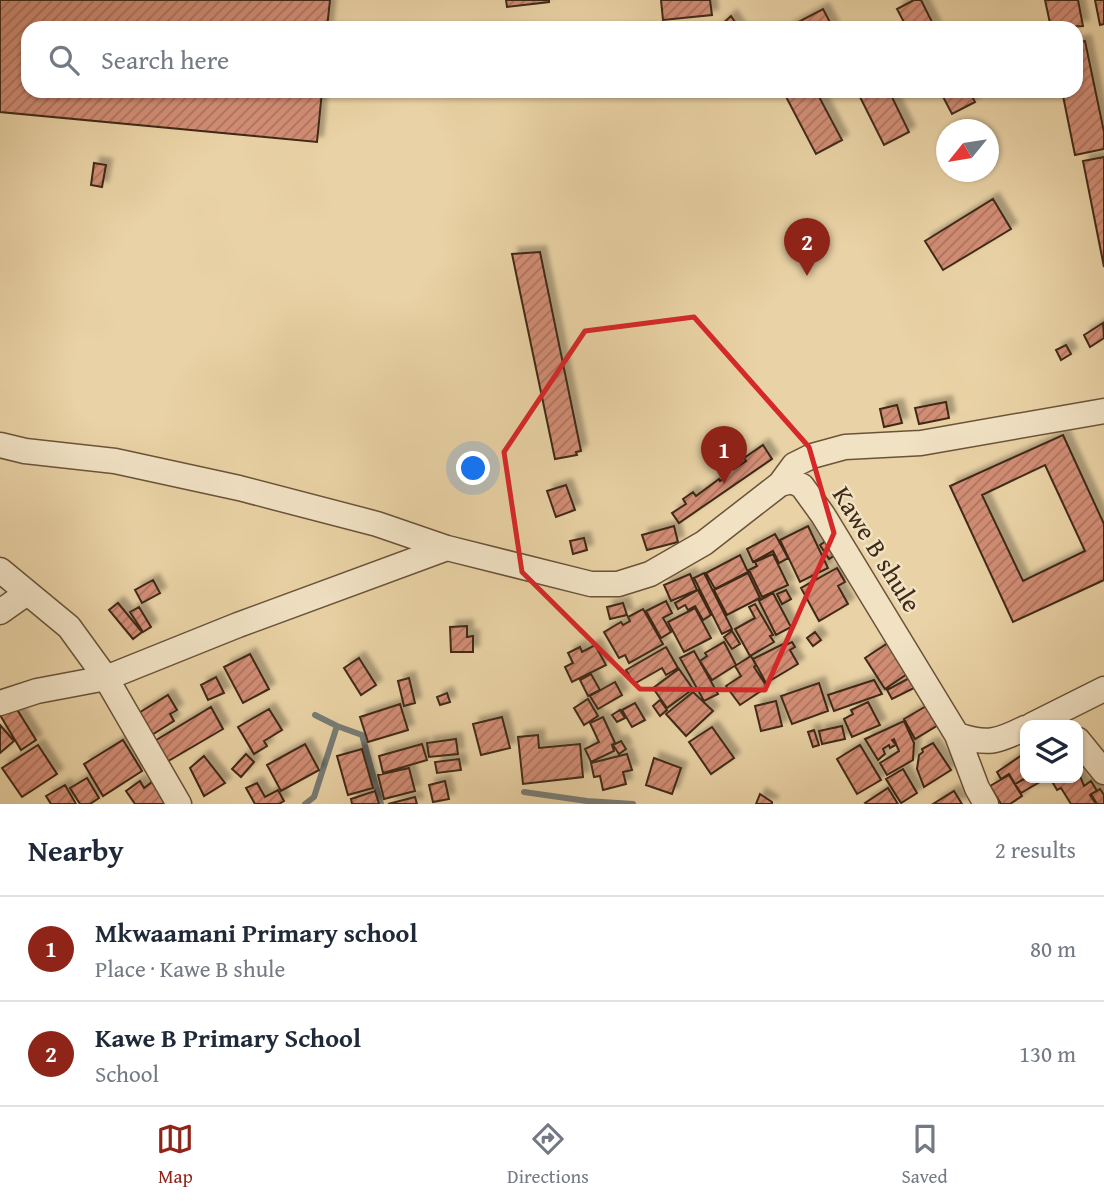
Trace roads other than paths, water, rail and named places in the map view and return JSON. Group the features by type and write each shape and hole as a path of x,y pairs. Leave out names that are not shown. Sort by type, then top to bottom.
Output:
{"street":[{"path":"0,445 26,451 115,461 239,488 377,524 447,548 591,584 618,584 650,574 704,543 780,484 794,465 812,456 845,447 921,443 1104,411"},
{"name":"Kawe B shule","path":"780,484 792,481 802,486 823,515 957,735 986,804"},
{"path":"0,703 37,691 106,678 238,625 447,548"},
{"path":"0,570 69,627 106,678 179,804"},
{"path":"0,612 27,593"},
{"path":"1050,720 1104,689"},
{"path":"957,735 978,742 999,741 1020,730"},
{"path":"1083,746 1104,772"}],"waterway":[{"path":"305,804 314,797 337,726 315,715"},
{"path":"337,726 362,735 381,804"},
{"path":"524,792 633,804"}],"place":[{"name":"Kawe B Primary School","path":"807,276"},
{"name":"Mkwaamani Primary school","path":"724,484"}]}
